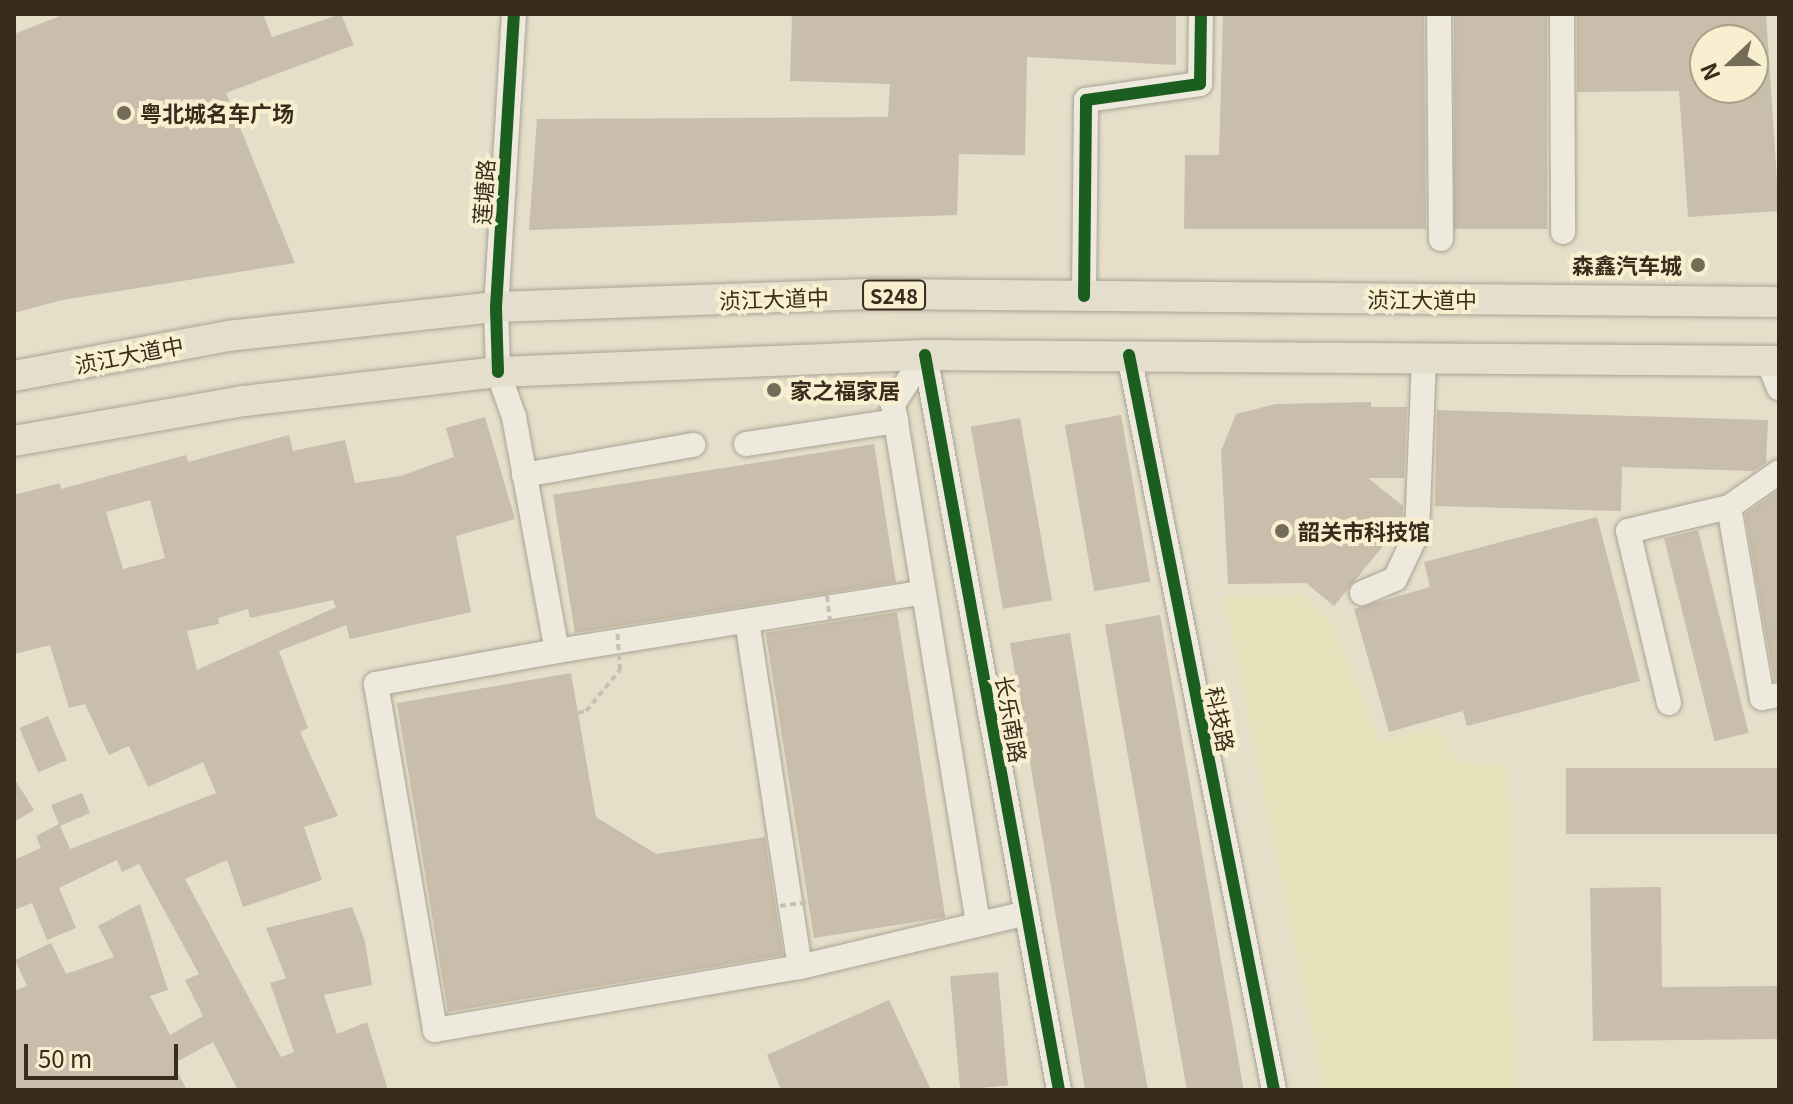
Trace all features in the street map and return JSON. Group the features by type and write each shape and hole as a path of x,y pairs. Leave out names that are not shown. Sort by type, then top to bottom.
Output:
{"main road":[{"name":"浈江大道中","path":"14,376 228,336 496,307 875,294 1779,302"},
{"path":"14,441 244,401 498,372 925,355 1424,358 1775,370"}],"street":[{"name":"莲塘路","path":"514,14 496,307 498,372 512,410 557,651"},
{"path":"1084,296 1086,100 1200,84 1201,14"},
{"path":"1439,14 1441,239"},
{"path":"1562,14 1563,232"},
{"path":"925,355 897,396 896,421 921,593 978,923"},
{"name":"长乐南路","path":"925,355 1059,1090"},
{"name":"科技路","path":"1129,355 1274,1090"},
{"path":"1362,593 1395,579 1417,533 1424,358"},
{"path":"746,444 896,421"},
{"path":"524,475 693,445"},
{"path":"1669,703 1628,531 1729,507 1779,472"},
{"path":"1729,507 1762,698 1779,695"},
{"path":"921,593 557,651 376,684 435,1030 800,967 1027,913"},
{"path":"747,621 800,967"}],"path":[{"path":"827,596 830,620"},
{"path":"578,713 586,711 620,670 617,631"},
{"path":"780,906 807,902"}],"shaded area":[{"path":"1301,595 1330,619 1380,741 1438,727 1457,761 1508,767 1516,1090 1324,1090 1224,597"}],"building":[{"name":"粤北城名车广场","path":"65,14 263,14 272,37 341,14 354,45 226,93 295,263 62,300 14,313 14,34"},
{"path":"792,14 1176,14 1176,65 1027,57 1025,155 959,154 957,215 529,230 537,119 888,117 890,84 790,81"},
{"path":"1223,14 1424,14 1426,229 1184,229 1185,155 1219,155"},
{"path":"1454,14 1547,14 1547,229 1454,229"},
{"path":"1577,14 1766,14 1767,24 1689,24 1689,104 1769,104 1769,59 1779,211 1688,217 1679,91 1577,92"},
{"name":"韶关市科技馆","path":"1371,402 1371,407 1407,407 1404,478 1368,478 1403,506 1402,523 1334,606 1306,583 1228,584 1221,451 1236,414 1276,404"},
{"path":"1437,410 1768,420 1766,463 1754,471 1622,467 1621,511 1435,506"},
{"path":"1121,415 1150,581 1094,591 1065,425"},
{"path":"485,417 515,519 456,536 471,612 350,639 346,625 279,651 308,728 300,732 338,816 304,827 322,880 243,907 227,860 185,879 281,1057 294,1052 270,983 286,978 266,928 352,907 365,941 372,985 324,995 337,1034 367,1022 388,1090 238,1090 213,1042 173,1064 187,1090 14,1090 14,991 27,986 15,960 51,943 66,974 114,957 98,926 140,904 168,990 150,996 170,1035 203,1016 185,980 199,974 139,864 122,872 117,860 59,888 76,928 47,940 32,903 14,910 14,860 41,848 36,836 59,824 51,805 82,793 90,813 60,826 70,849 216,793 203,762 148,787 129,746 109,755 85,704 69,708 50,645 14,654 14,495 60,483 61,489 186,455 188,462 289,435 293,451 345,440 355,483 400,476 454,457 446,428","holes":["150,500 165,558 123,569 106,512","333,600 336,607 197,670 187,631 219,624 218,618 248,609 250,618"]},
{"path":"1020,418 1052,600 1003,609 971,427"},
{"path":"874,444 896,582 575,633 553,495"},
{"path":"1779,490 1779,680 1774,681 1745,514"},
{"path":"1597,517 1640,681 1467,726 1463,711 1389,732 1354,609 1430,587 1424,562"},
{"path":"1698,530 1749,733 1715,741 1664,538"},
{"path":"897,612 945,917 814,938 766,633"},
{"path":"1160,615 1244,1090 1187,1090 1105,625"},
{"path":"1070,633 1148,1090 1085,1090 1010,643"},
{"path":"571,673 596,817 656,854 765,837 783,955 448,1012 397,703"},
{"path":"48,716 67,760 38,772 19,728"},
{"path":"1566,768 1777,768 1777,834 1566,834"},
{"path":"14,778 34,810 14,822"},
{"path":"1661,887 1662,987 1779,986 1779,1039 1593,1041 1590,888"},
{"path":"998,972 1008,1086 960,1090 950,976"},
{"path":"889,1000 931,1090 781,1090 767,1055"}],"cycle path":[{"path":"498,372 496,307 514,14"},
{"path":"1084,296 1086,100 1200,84 1201,14"},
{"path":"925,355 1059,1090"},
{"path":"1129,355 1274,1090"}],"place":[{"name":"粤北城名车广场","path":"124,113"},
{"name":"森鑫汽车城","path":"1698,265"},
{"name":"家之福家居","path":"774,390"},
{"name":"韶关市科技馆","path":"1282,531"}]}
